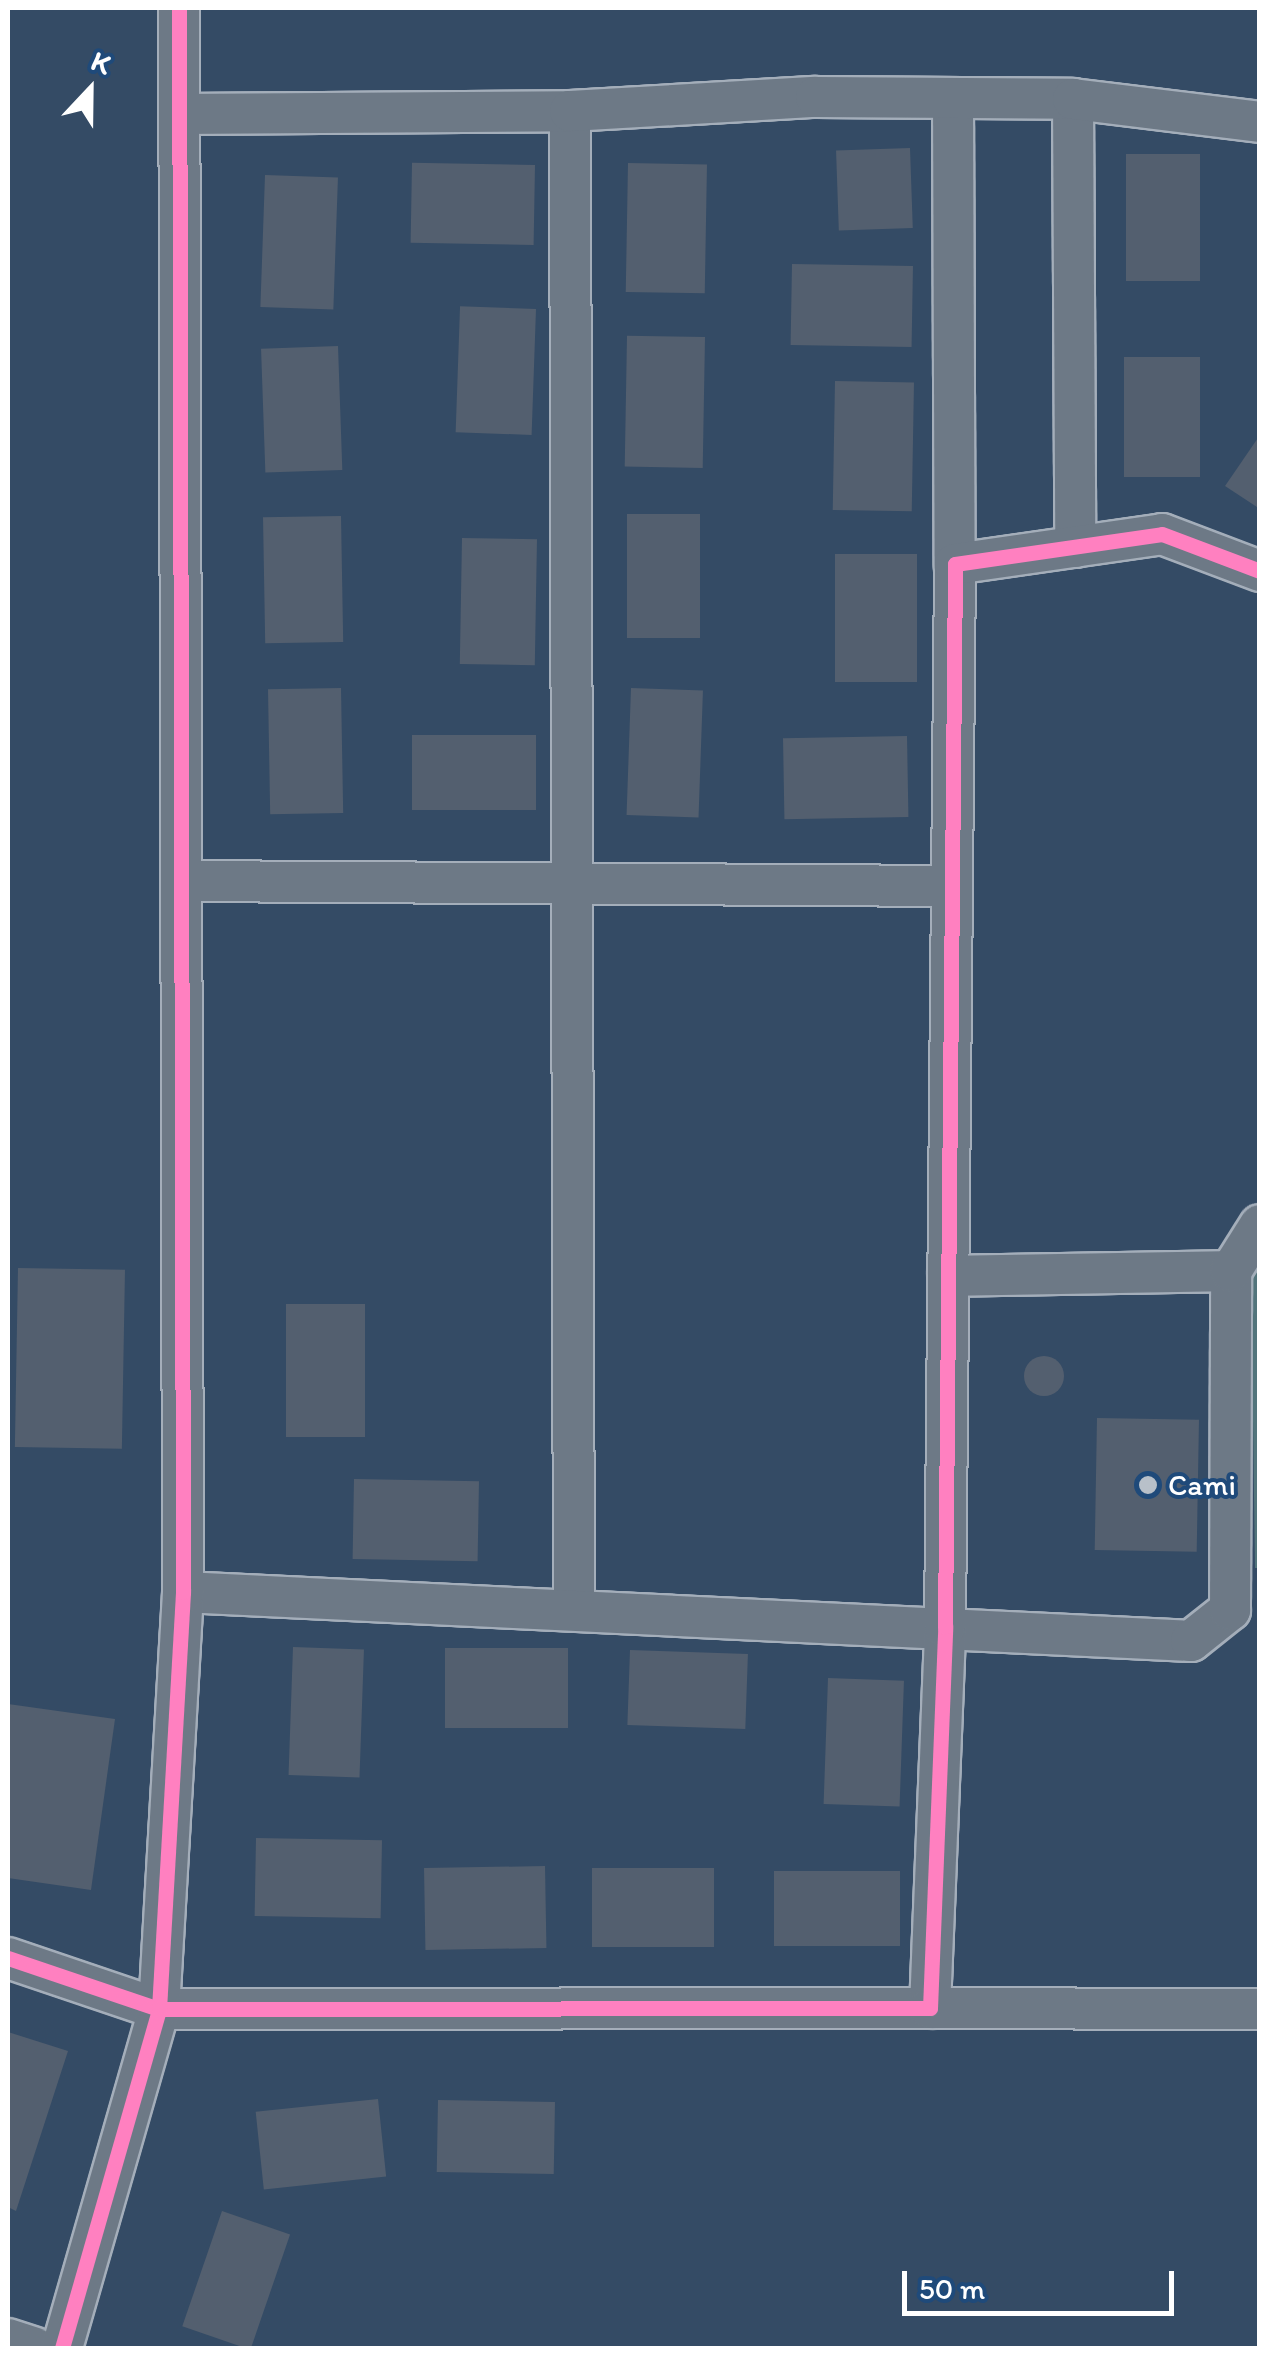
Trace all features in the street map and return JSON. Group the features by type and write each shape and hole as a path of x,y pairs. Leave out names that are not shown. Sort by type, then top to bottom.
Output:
{"street":[{"path":"62,2348 159,2009 183,1592 179,8"},
{"path":"179,114 570,111 816,97 953,98 1072,99 1247,116 1260,122"},
{"path":"930,2008 944,1628 955,564 953,98"},
{"path":"1072,99 1075,547"},
{"path":"570,111 574,1610"},
{"path":"955,564 1162,534 1260,571"},
{"path":"181,881 951,886"},
{"path":"183,1592 1191,1640 1230,1610 1231,1271 1260,1226"},
{"path":"948,1276 1231,1271"},
{"path":"8,1958 159,2009 1260,2009"},
{"path":"8,2339 35,2348"}],"green space":[{"path":"1259,1257 1260,1568 1255,1568 1251,1271"}],"building":[{"path":"910,148 913,228 839,231 836,151"},
{"path":"1126,154 1200,154 1200,281 1126,281"},
{"path":"412,163 535,165 534,245 411,243"},
{"path":"628,163 707,164 705,293 626,292"},
{"path":"265,175 338,178 333,309 260,307"},
{"path":"792,264 913,266 912,347 791,345"},
{"path":"460,306 536,309 532,435 456,432"},
{"path":"627,336 705,337 703,468 625,467"},
{"path":"338,346 342,470 265,473 261,349"},
{"path":"1124,357 1200,357 1200,477 1124,477"},
{"path":"835,381 914,382 912,511 833,510"},
{"path":"1260,435 1260,509 1225,486"},
{"path":"627,514 700,514 700,638 627,638"},
{"path":"341,516 343,642 265,643 263,517"},
{"path":"462,538 537,539 535,665 460,664"},
{"path":"835,554 917,554 917,682 835,682"},
{"path":"341,688 343,813 270,814 268,689"},
{"path":"631,688 703,691 699,817 627,815"},
{"path":"412,735 536,735 536,810 412,810"},
{"path":"907,736 908,817 784,819 783,738"},
{"path":"18,1268 125,1270 122,1449 15,1447"},
{"path":"286,1304 365,1304 365,1437 286,1437"},
{"path":"1044,1356 1058,1362 1064,1376 1058,1390 1044,1396 1030,1390 1024,1376 1030,1362"},
{"name":"Cami","path":"1097,1418 1199,1420 1197,1552 1095,1550"},
{"path":"354,1479 479,1481 478,1561 353,1559"},
{"path":"293,1647 364,1649 359,1777 289,1775"},
{"path":"445,1648 568,1648 568,1728 445,1728"},
{"path":"630,1650 748,1654 745,1729 627,1725"},
{"path":"828,1678 904,1681 900,1807 824,1804"},
{"path":"8,1704 115,1719 91,1890 8,1878"},
{"path":"256,1838 382,1840 381,1918 255,1916"},
{"path":"545,1866 546,1948 425,1950 424,1868"},
{"path":"592,1868 714,1868 714,1947 592,1947"},
{"path":"774,1871 900,1871 900,1946 774,1946"},
{"path":"8,2032 68,2051 16,2211 8,2207"},
{"path":"378,2099 386,2177 264,2189 256,2112"},
{"path":"438,2100 555,2102 554,2174 437,2172"},
{"path":"222,2211 290,2234 251,2348 182,2326"}],"cycle path":[{"path":"62,2348 159,2009 183,1592 179,8"},
{"path":"8,1958 159,2009 930,2008 945,1627 955,564 1162,534 1260,571"}],"place":[{"name":"Cami","path":"1148,1485"}]}
